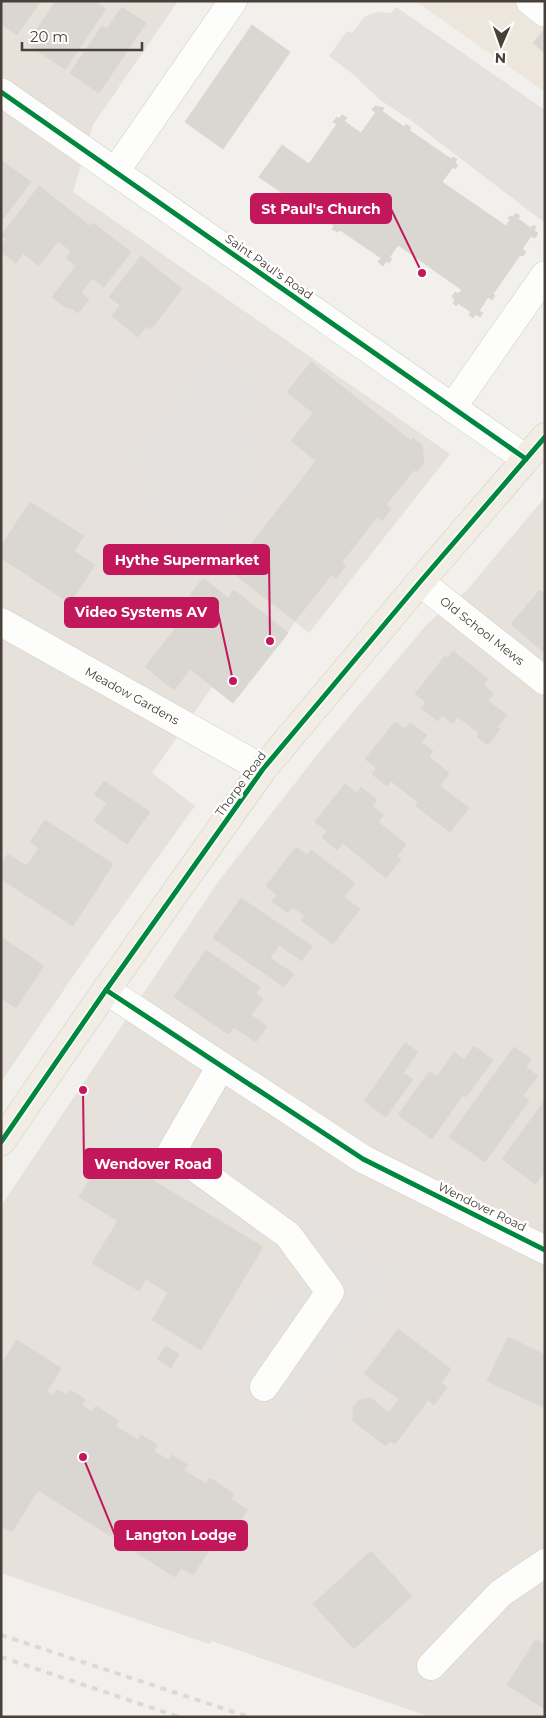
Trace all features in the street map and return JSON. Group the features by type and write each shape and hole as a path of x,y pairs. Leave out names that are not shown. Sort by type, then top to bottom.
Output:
{"main road":[{"name":"Thorpe Road","path":"1,1142 263,769 420,582 545,438"}],"street":[{"path":"115,172 233,1"},
{"path":"530,1 545,13"},
{"name":"Saint Paul's Road","path":"1,92 526,459"},
{"path":"452,408 545,275"},
{"name":"Old School Mews","path":"420,582 545,680"},
{"name":"Meadow Gardens","path":"1,622 263,769"},
{"name":"Wendover Road","path":"106,990 363,1159 545,1250"},
{"path":"221,1066 172,1151 288,1235 330,1292 264,1387"},
{"path":"431,1666 501,1593 545,1563"}],"shaded area":[{"path":"1,1 178,1 93,125 73,192 450,454 309,633 295,622 233,703 212,687 152,773 195,806 89,953 1,1082"},
{"path":"415,1 545,1 545,92"},
{"path":"396,7 545,110 545,223 409,119 380,100 354,75 329,56 347,31 352,33 364,17 376,12 391,13"},
{"path":"216,347 267,386 241,420 264,438 242,467 264,484 206,559 137,506 155,483 127,461"},
{"path":"545,497 545,1717 430,1717 212,1641 209,1644 1,1573 1,1206 218,882 320,751 428,623 468,589"},
{"path":"129,1099 400,1276 294,1423 222,1371 271,1288 295,1300 302,1277 291,1257 99,1139"}],"building":[{"path":"1,1 41,1 17,35 1,24"},
{"path":"56,1 95,1 106,9 65,69 27,44"},
{"path":"122,7 146,23 99,93 70,73 102,26 107,29"},
{"path":"252,25 290,52 223,149 185,122"},
{"path":"545,29 545,53 533,43"},
{"path":"375,106 384,108 382,111 404,127 406,124 411,128 409,130 451,159 453,157 457,159 455,163 458,165 455,169 453,167 442,182 506,226 510,220 508,218 513,217 516,213 520,216 518,219 531,228 533,225 536,227 534,231 538,233 535,238 531,236 522,249 526,252 523,256 520,255 493,294 495,296 492,300 488,297 479,311 483,313 480,317 476,314 473,318 469,315 471,312 458,303 456,306 453,303 455,300 452,297 455,292 458,294 462,290 398,245 389,258 392,259 389,263 386,261 383,266 378,262 381,258 340,230 338,232 332,229 334,226 312,209 310,212 259,177 282,145 309,164 337,124 333,122 337,117 339,119 342,115 347,118 344,121 361,133 376,112 372,110"},
{"path":"1,160 31,182 3,219 1,218"},
{"path":"39,186 77,216 39,266 1,236"},
{"path":"77,216 90,226 71,251 58,241"},
{"path":"93,223 131,252 104,287 92,278 81,293 89,299 78,313 69,307 68,309 52,297 76,266 66,258"},
{"path":"5,240 23,253 16,263 1,252 1,244"},
{"path":"141,256 182,289 151,329 146,326 138,337 112,316 120,305 109,297"},
{"path":"311,362 411,441 413,438 422,445 424,462 417,472 414,470 386,505 391,509 382,521 377,517 342,562 346,566 336,578 332,574 295,621 230,571 316,461 291,441 313,413 287,392"},
{"path":"30,502 84,536 74,551 95,565 70,603 1,558 1,546"},
{"path":"203,578 228,598 234,590 288,633 233,703 190,669 174,690 145,667 197,601 190,595"},
{"path":"540,590 545,594 545,653 511,624"},
{"path":"453,651 488,679 484,685 494,694 488,701 507,715 497,727 500,729 488,745 477,737 479,733 458,717 453,724 442,715 438,721 421,708 426,702 415,694 445,656 448,658"},
{"path":"395,722 405,729 410,723 427,735 421,742 433,751 429,757 449,773 440,786 469,808 450,832 416,806 418,802 391,781 387,786 372,774 376,768 365,759"},
{"path":"104,781 150,812 127,844 94,821 107,803 94,795"},
{"path":"345,784 357,793 361,787 377,800 372,806 384,815 378,822 406,844 397,856 401,859 386,878 343,843 337,850 322,837 327,831 315,822"},
{"path":"45,820 113,864 73,926 1,879 1,864 8,854 27,866 39,848 30,842"},
{"path":"296,847 307,855 311,850 355,883 344,897 360,909 333,944 301,920 305,916 293,907 288,913 272,901 277,895 266,886"},
{"path":"241,898 312,946 302,961 279,945 270,958 294,974 284,987 213,938"},
{"path":"1,937 44,966 16,1008 1,998"},
{"path":"206,950 260,987 256,994 263,999 251,1015 267,1026 256,1042 234,1027 228,1034 174,997"},
{"path":"405,1043 418,1052 403,1073 413,1079 386,1117 364,1101"},
{"path":"474,1046 493,1060 466,1097 463,1095 432,1139 398,1115 429,1072 437,1077 454,1052 464,1060"},
{"path":"514,1047 531,1059 526,1067 538,1076 523,1096 529,1101 485,1162 449,1137"},
{"path":"545,1100 545,1171 535,1184 502,1159"},
{"path":"106,1152 263,1247 201,1350 152,1320 168,1293 146,1279 139,1291 92,1263 118,1221 79,1197"},
{"path":"398,1329 451,1369 441,1383 447,1387 434,1405 428,1400 395,1444 390,1441 386,1446 353,1421 353,1408 359,1400 371,1398 389,1413 399,1399 364,1374"},
{"path":"508,1337 545,1355 545,1408 487,1381"},
{"path":"17,1340 61,1368 47,1392 53,1396 57,1390 67,1395 70,1390 85,1399 82,1405 92,1412 96,1406 119,1421 115,1426 138,1440 141,1435 157,1445 154,1451 168,1460 172,1455 188,1465 184,1470 206,1484 210,1478 234,1494 231,1499 247,1510 221,1551 212,1546 193,1575 181,1568 175,1577 38,1490 12,1532 1,1526 1,1365"},
{"path":"166,1346 179,1354 171,1368 157,1359"},
{"path":"371,1551 412,1596 354,1649 313,1604"},
{"path":"536,1639 545,1645 545,1709 507,1685"}],"railway":[{"path":"1,1635 249,1717"},
{"path":"1,1657 179,1717"}],"cycle path":[{"path":"1,92 526,459"},
{"path":"1,1142 263,769 545,437"},
{"path":"106,990 363,1159 545,1250"}],"place":[{"name":"St Paul's Church","path":"422,273"},
{"name":"Hythe Supermarket","path":"270,641"},
{"name":"Video Systems AV","path":"233,681"},
{"name":"Wendover Road","path":"83,1090"},
{"name":"Langton Lodge","path":"83,1457"}]}
